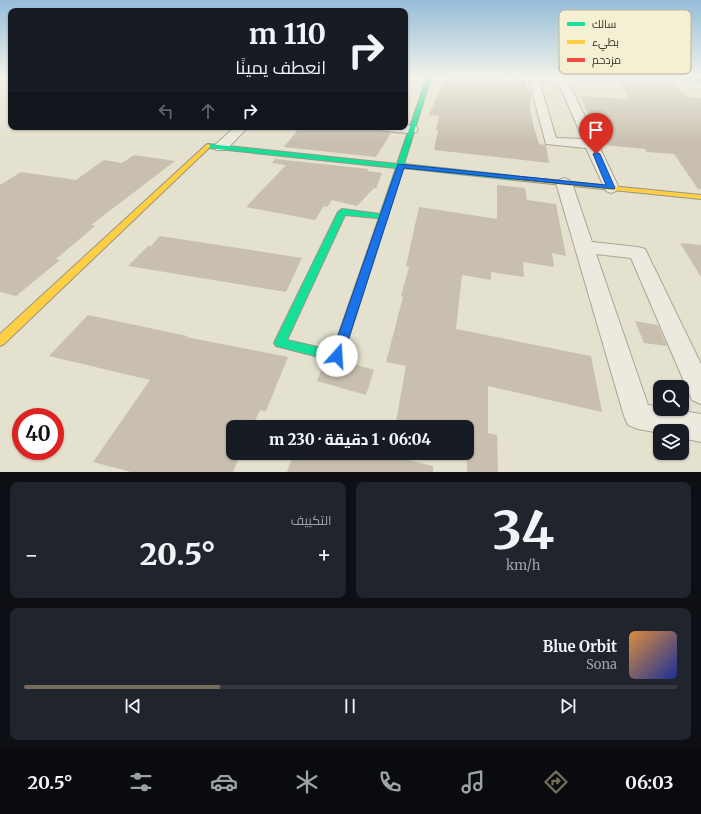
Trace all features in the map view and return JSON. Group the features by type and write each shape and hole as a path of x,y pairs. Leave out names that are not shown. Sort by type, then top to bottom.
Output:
{"street":[{"path":"384,217 342,212 280,343 337,356 384,217 401,166 422,99"},
{"path":"539,99 551,141 591,144"},
{"path":"571,99 611,188"},
{"path":"408,129 412,129"},
{"path":"221,147 239,130"},
{"path":"0,341 208,146 701,197"},
{"path":"564,183 638,416 701,428"},
{"path":"584,247 638,253 701,392"}],"building":[{"path":"436,99 531,99 530,110 534,128 539,144 546,145 549,163 434,150 439,116 429,115"},
{"path":"582,99 701,99 701,189 698,189 674,154 647,152 645,149 604,145"},
{"path":"298,130 381,130 391,133 376,157 284,147"},
{"path":"134,155 175,161 91,225 95,226 56,259 60,260 16,296 0,292 0,185 21,172 76,180 104,160 122,163"},
{"path":"275,159 368,169 367,171 382,173 376,189 374,188 357,206 332,200 327,207 324,206 315,220 246,207 286,165 272,163"},
{"path":"497,185 525,188 527,200 556,204 566,256 552,253 554,267 523,262 524,277 491,272 491,280 462,275 456,329 591,356 602,412 488,386 488,433 497,435 498,472 467,472 467,460 474,460 474,420 396,420 406,366 386,362 403,297 401,296 409,267 406,266 419,207 497,219"},
{"path":"160,236 302,258 286,292 128,266"},
{"path":"680,243 701,245 701,277"},
{"path":"88,315 187,336 186,337 288,357 266,411 260,410 255,420 226,420 226,460 238,460 233,472 131,472 93,462 150,380 49,356"},
{"path":"635,321 658,325 667,346 644,343"},
{"path":"350,363 374,370 366,395 317,381 323,366 337,369 348,366"},
{"path":"291,460 408,460 433,466 433,472 287,472"}],"traffic: fast":[{"path":"384,215 422,99"},
{"path":"208,146 514,178"},
{"path":"331,355 280,343 342,212 384,217"}],"traffic: slow":[{"path":"0,341 208,146"},
{"path":"514,178 701,197"}],"traffic: jam":[{"path":"331,355 337,356 384,215"}],"route":[{"path":"337,356 401,166 611,188 596,154"}]}
